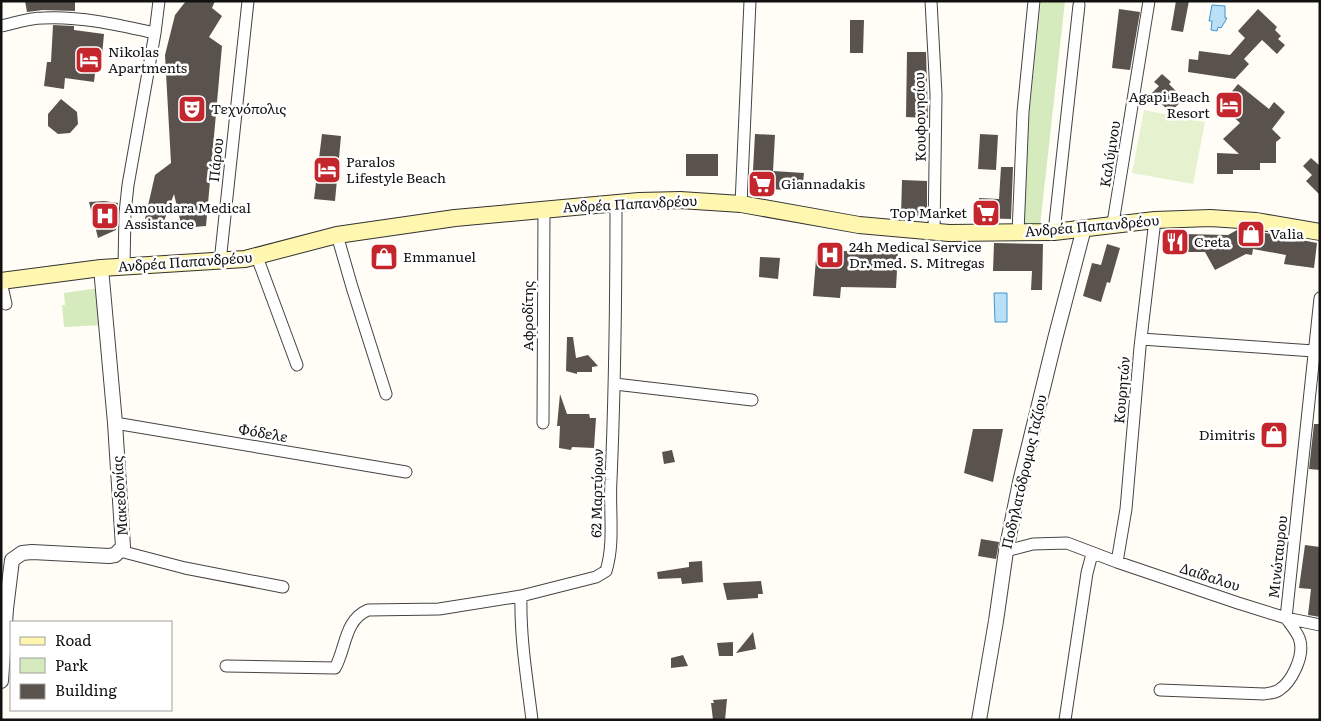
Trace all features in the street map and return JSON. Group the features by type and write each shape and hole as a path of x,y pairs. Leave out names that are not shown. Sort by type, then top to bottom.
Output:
{"main road":[{"name":"Ανδρέα Παπανδρέου","path":"1,281 124,266 220,262 257,256 337,235 455,218 616,202 680,200 742,204 842,223 934,233 1054,232 1113,223 1210,218 1256,221 1320,232"}],"street":[{"path":"124,266 125,213 128,185 155,33 158,1"},
{"name":"Πάρου","path":"220,262 248,1"},
{"path":"742,204 750,1"},
{"name":"Κουφονησίου","path":"931,1 936,94 934,233"},
{"path":"1018,233 1024,112 1034,1"},
{"name":"Καλύμνου","path":"1113,223 1149,1"},
{"path":"1054,232 1079,5"},
{"path":"1,26 32,19 59,18 95,20 155,33"},
{"name":"62 Μαρτύρων","path":"521,596 596,577 606,570 610,559 610,496 615,384 616,202"},
{"name":"Αφροδίτης","path":"543,423 544,209"},
{"name":"Κουρητών","path":"1117,562 1126,509 1141,339 1155,220"},
{"name":"Ποδηλατόδρομος Γαζίου","path":"980,720 1006,551 1020,482 1084,228"},
{"path":"337,235 386,394"},
{"path":"257,256 298,364"},
{"name":"Μακεδονίας","path":"1,680 6,609 12,560 22,553 109,556 120,551 123,547 115,423 101,268"},
{"path":"1,281 6,304"},
{"name":"Μινώταυρου","path":"1160,690 1264,694 1279,690 1291,676 1300,653 1300,641 1286,618 1320,298"},
{"path":"1141,339 1314,351"},
{"path":"615,384 752,400"},
{"name":"Φόδελε","path":"115,423 406,472"},
{"name":"Δαίδαλου","path":"1006,551 1033,544 1057,542 1075,546 1092,554 1286,618 1320,625"},
{"path":"120,551 176,566 282,587"},
{"path":"1065,720 1087,573 1092,554"},
{"path":"226,666 335,668 350,628 356,617 362,612 375,609 439,609 521,596 520,616 523,650 532,720"}],"green space":[{"path":"1041,1 1065,1 1040,226 1021,228 1028,126"},
{"path":"1144,110 1205,122 1193,184 1132,173"},
{"path":"99,288 103,325 64,327 62,305 65,305 64,293"}],"water":[{"path":"1212,5 1225,6 1225,18 1227,18 1221,28 1218,27 1217,31 1211,30 1212,21 1209,21"},
{"path":"994,293 1007,293 1007,322 995,322"}],"building":[{"path":"25,1 75,1 75,11 43,10 27,12"},
{"name":"Τεχνόπολις","path":"186,1 215,1 212,8 222,16 209,37 222,46 206,226 182,228 174,194 164,221 145,219 155,175 171,163 165,55 175,15"},
{"path":"1176,1 1189,1 1183,32 1171,30"},
{"path":"1119,9 1140,12 1130,70 1112,68"},
{"path":"1258,9 1277,27 1275,30 1281,36 1278,39 1285,45 1277,54 1262,40 1244,59 1249,64 1235,79 1188,72 1189,59 1198,60 1199,51 1230,55 1245,38 1238,31"},
{"path":"850,20 864,20 863,53 850,53"},
{"path":"53,25 74,26 74,30 104,34 101,66 96,65 94,82 65,78 64,89 44,86 47,62 51,62"},
{"path":"907,52 926,52 928,118 906,117"},
{"path":"1162,74 1184,99 1170,112 1151,94 1159,86 1154,82"},
{"path":"1238,84 1269,109 1274,102 1285,112 1272,129 1281,138 1276,142 1276,163 1260,163 1260,170 1233,170 1233,174 1217,174 1217,153 1239,154 1223,139 1240,123 1225,109 1229,104 1225,100"},
{"path":"61,99 77,112 78,124 70,133 58,134 48,126 48,114"},
{"path":"322,134 341,136 335,201 314,199"},
{"path":"755,134 775,135 773,171 804,173 802,191 752,188"},
{"path":"980,134 998,135 996,170 978,169"},
{"path":"686,154 718,154 718,176 686,176"},
{"path":"1311,158 1320,166 1320,195 1306,181 1312,175 1303,166"},
{"path":"1001,167 1013,167 1011,219 979,218 979,198 999,199"},
{"path":"902,180 927,181 927,217 901,216"},
{"name":"Amoudara Medical Assistance","path":"104,201 118,203 116,230 98,238 89,202"},
{"path":"1166,230 1183,230 1183,234 1228,235 1237,230 1255,231 1317,243 1314,268 1284,264 1286,255 1253,249 1252,255 1246,254 1215,270 1205,252 1165,252"},
{"path":"994,243 1043,244 1042,290 1031,290 1032,271 993,271"},
{"path":"1107,244 1120,248 1110,283 1107,282 1101,302 1083,296 1092,263 1101,265"},
{"path":"817,247 843,249 843,251 898,252 896,288 841,287 840,298 813,296"},
{"path":"760,257 780,258 778,279 759,277"},
{"path":"567,337 573,337 576,358 588,355 598,366 592,367 592,372 577,372 577,374 566,371"},
{"path":"560,394 567,414 589,414 590,418 596,418 594,448 572,447 571,450 559,448 560,426 557,426"},
{"path":"1314,424 1320,424 1320,470 1309,469"},
{"path":"973,429 1003,429 993,482 964,473"},
{"path":"672,450 675,462 664,464 662,452"},
{"path":"981,539 999,542 996,559 978,556"},
{"path":"1305,545 1320,547 1320,617 1308,615 1311,589 1299,588"},
{"path":"702,561 703,582 682,584 681,578 658,579 657,572 689,567 689,562"},
{"path":"761,581 763,594 758,594 758,598 727,600 723,583"},
{"path":"753,632 756,649 736,653"},
{"path":"733,642 733,656 719,656 717,643"},
{"path":"683,655 688,666 671,668 671,658"},
{"path":"727,699 725,720 713,720 711,703 714,703 713,700"}],"place":[{"name":"Nikolas Apartments","path":"89,60"},
{"name":"Agapi Beach Resort","path":"1229,105"},
{"name":"Τεχνόπολις","path":"192,109"},
{"name":"Paralos Lifestyle Beach","path":"327,170"},
{"name":"Giannadakis","path":"762,184"},
{"name":"Top Market","path":"986,213"},
{"name":"Amoudara Medical Assistance","path":"105,216"},
{"name":"Valia","path":"1251,234"},
{"name":"Creta","path":"1175,242"},
{"name":"24h Medical Service Dr. med. S. Mitregas","path":"830,255"},
{"name":"Emmanuel","path":"384,257"},
{"name":"Dimitris","path":"1274,435"}]}
